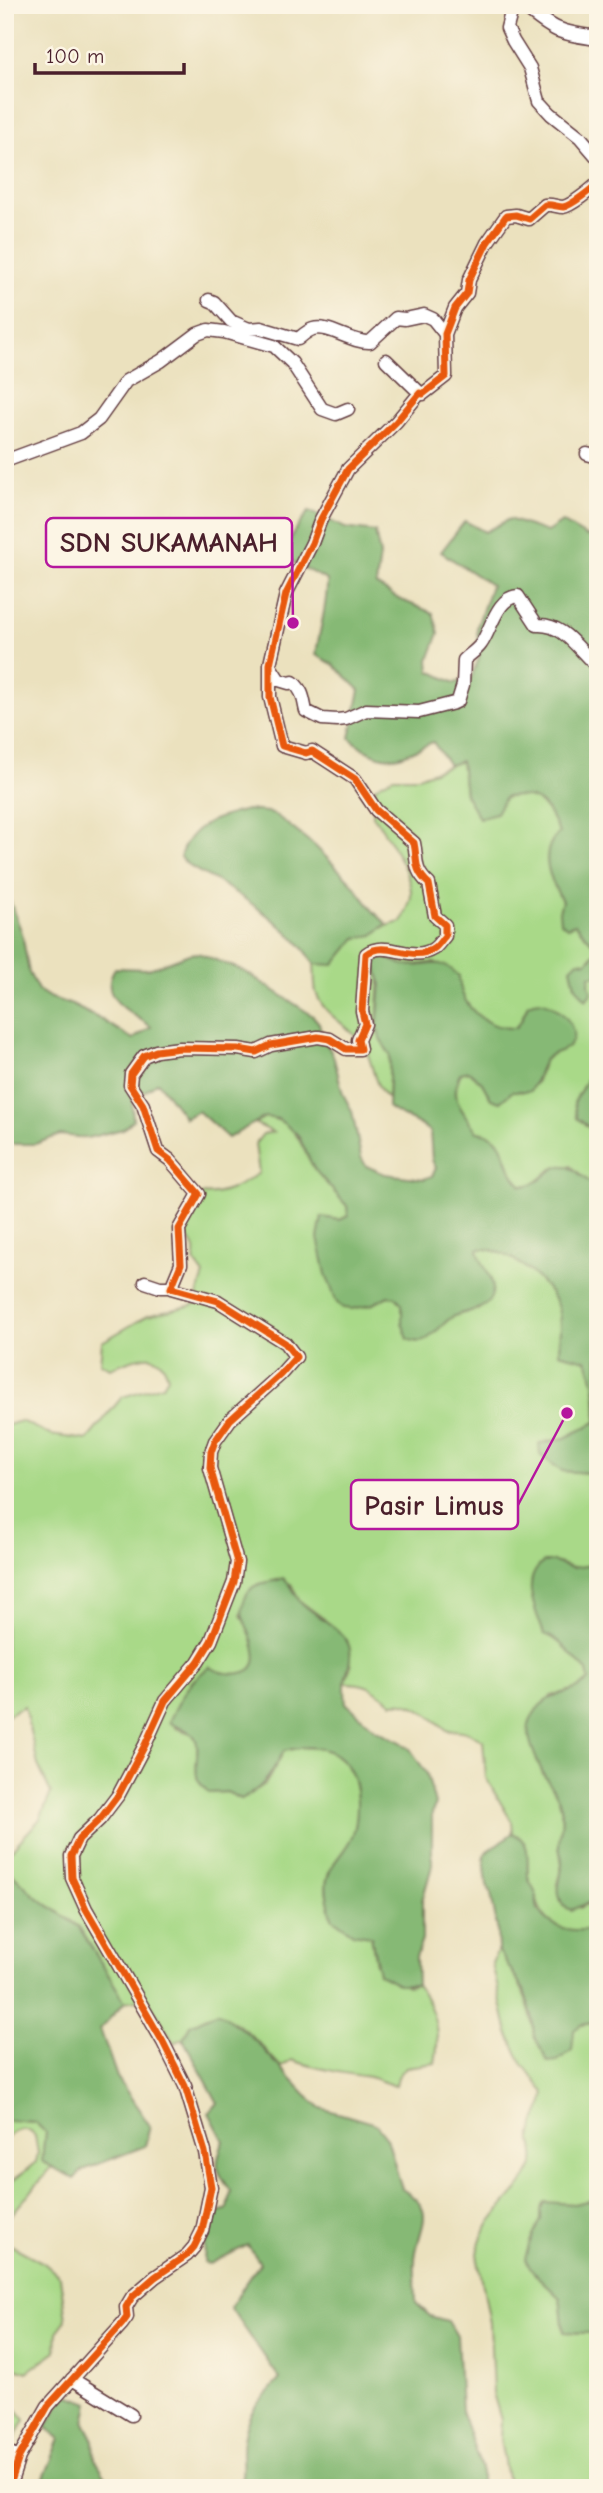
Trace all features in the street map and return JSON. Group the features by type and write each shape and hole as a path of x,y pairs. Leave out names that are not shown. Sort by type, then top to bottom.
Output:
{"street":[{"path":"513,5 507,29 530,68 539,101 580,137 598,158"},
{"path":"523,5 559,31 574,36 598,38"},
{"path":"170,1287 181,1264 179,1228 199,1194 177,1166 156,1147 143,1105 131,1085 134,1067 149,1053 166,1049 256,1052 271,1045 318,1037 330,1039 346,1049 360,1049 358,1040 365,1024 362,1011 367,953 382,948 406,954 432,950 447,931 442,921 435,916 429,884 421,878 416,867 414,843 376,810 355,779 312,751 282,746 270,697 270,664 286,594 341,481 364,451 396,422 420,393 423,394 446,376 445,334 455,308 467,293 487,243 505,217 516,215 528,219 545,205 568,205 598,183"},
{"path":"209,300 231,321 249,330 261,328 298,339 321,328 346,338 367,342 396,317 402,319 424,314 433,319 445,334"},
{"path":"5,461 81,433 99,419 126,381 161,361 197,334 208,330 274,346 292,363 322,409 336,414 348,409"},
{"path":"386,360 420,393"},
{"path":"270,664 270,669 279,680 293,682 299,688 306,699 306,711 323,719 346,719 366,710 419,712 454,704 461,691 464,660 480,646 487,630 508,599 518,596 537,625 544,624 562,631 583,655 598,667"},
{"path":"9,2488 19,2457 48,2406 122,2324 127,2317 126,2307 132,2297 194,2247 202,2231 211,2187 205,2152 185,2086 163,2042 86,1909 72,1878 71,1856 79,1839 100,1819 119,1794 165,1701 198,1662 211,1641 234,1582 237,1562 210,1468 215,1441 230,1420 296,1357 285,1342 218,1300 145,1282"},
{"path":"72,2379 131,2415"},
{"path":"5,2451 19,2457"}],"green space":[{"path":"309,511 345,528 375,532 380,555 376,585 399,599 433,613 439,633 429,660 430,671 455,683 471,678 479,658 477,627 491,585 441,552 465,521 485,532 509,519 547,532 562,522 586,536 598,537 598,949 575,924 567,927 560,921 562,901 553,884 547,857 552,840 559,833 550,814 540,802 526,797 505,797 496,813 479,818 465,794 461,761 449,765 433,742 400,756 382,757 372,754 350,738 360,690 334,665 316,655 327,580 282,557 294,532"},
{"path":"461,761 465,794 476,810 504,798 526,796 535,799 552,817 560,833 553,840 547,857 553,884 562,901 559,912 575,924 598,949 587,962 571,968 575,985 589,984 590,975 598,975 598,1058 574,1103 577,1118 591,1129 598,1129 598,1191 571,1166 555,1168 537,1182 522,1186 515,1178 500,1145 487,1134 477,1132 459,1104 456,1090 461,1073 469,1071 482,1083 491,1099 513,1090 522,1092 536,1083 544,1061 551,1054 568,1047 528,1004 515,1028 494,1025 476,1014 469,1006 458,976 435,962 406,966 389,958 380,974 377,1028 390,1055 388,1098 379,1087 363,1045 324,1008 316,992 314,964 334,964 356,938 402,922 410,902 408,877 391,843 373,816 375,787 393,777 418,777"},
{"path":"247,810 277,816 315,846 387,924 373,935 356,938 334,965 314,964 297,941 272,919 232,890 194,869 180,857 190,837 206,824"},
{"path":"5,888 22,933 29,973 38,990 102,1020 133,1039 151,1027 126,1010 113,996 110,979 115,968 149,969 189,954 198,953 244,971 313,1016 319,1023 323,1038 333,1055 343,1094 352,1111 361,1157 366,1166 385,1174 424,1179 432,1176 436,1168 432,1160 430,1132 388,1107 390,1055 377,1028 381,983 376,965 379,956 402,964 439,964 452,969 459,976 460,987 469,1006 476,1014 494,1025 515,1028 528,1004 541,1001 563,1014 573,1030 571,1042 564,1049 546,1058 530,1091 513,1091 500,1102 491,1099 482,1083 469,1071 460,1073 456,1098 477,1132 488,1134 501,1145 510,1169 522,1186 532,1184 557,1167 563,1166 581,1175 598,1191 598,1478 591,1473 562,1471 540,1455 539,1444 565,1438 596,1422 597,1415 594,1382 586,1360 559,1353 559,1313 546,1287 513,1259 501,1253 478,1249 492,1283 489,1300 481,1308 452,1317 423,1341 408,1339 402,1322 402,1304 396,1297 388,1296 371,1305 352,1309 343,1308 337,1303 326,1274 318,1238 322,1217 340,1220 348,1216 347,1206 314,1169 298,1135 278,1119 265,1117 228,1138 198,1111 185,1118 158,1082 132,1100 133,1120 123,1129 87,1138 60,1135 35,1144 5,1144"},
{"path":"598,951 598,975 590,976 592,992 586,1000 575,985 571,968 578,961 587,962"},
{"path":"598,1058 598,1129 591,1129 577,1118 574,1103"},
{"path":"265,1117 292,1129 322,1179 347,1206 348,1216 340,1220 322,1218 371,1305 388,1296 396,1297 402,1304 402,1322 424,1341 453,1316 480,1309 484,1266 478,1259 477,1249 501,1253 525,1267 546,1287 558,1308 560,1318 559,1353 587,1360 595,1390 596,1422 565,1438 547,1441 562,1471 591,1473 598,1478 598,1564 572,1568 554,1562 553,1637 588,1671 589,1681 583,1687 551,1696 529,1736 543,1774 554,1788 561,1806 562,1828 559,1845 562,1865 557,1884 580,1908 598,1899 598,1928 577,1930 558,1927 539,1907 529,1879 523,1842 513,1833 512,1822 486,1778 483,1741 462,1731 448,1731 415,1707 392,1703 370,1688 345,1683 351,1665 324,1619 300,1601 291,1584 258,1584 241,1615 255,1647 256,1658 250,1670 230,1674 210,1667 194,1679 181,1700 176,1728 193,1734 197,1742 197,1778 209,1793 227,1792 241,1799 266,1783 284,1751 299,1748 325,1750 336,1755 351,1773 357,1802 356,1822 350,1840 332,1867 326,1884 332,1918 353,1933 371,1936 376,1965 407,1986 417,1984 432,2012 437,2031 435,2063 406,2067 398,2077 396,2086 369,2077 292,2060 281,2067 250,2034 234,2022 190,2025 183,2039 174,2043 147,1998 125,2002 79,1927 34,1895 5,1866 5,1857 40,1819 51,1793 38,1765 24,1706 5,1716 5,1426 21,1421 50,1435 87,1440 122,1397 163,1385 168,1377 164,1367 152,1357 136,1358 110,1368 100,1363 102,1342 147,1316 194,1305 204,1275 194,1261 195,1250 186,1237 189,1222 201,1194 225,1192 259,1173 255,1144 263,1134 273,1132 254,1123"},
{"path":"544,1562 572,1568 598,1564 598,1899 571,1910 563,1906 558,1889 562,1862 559,1843 561,1806 535,1755 529,1727 542,1704 582,1686 589,1680 587,1671 567,1650 544,1634 534,1606 531,1586 536,1569"},
{"path":"283,1578 304,1606 335,1628 347,1641 350,1661 345,1681 346,1703 376,1730 410,1749 427,1774 435,1804 432,1814 432,1866 422,1901 422,1940 416,1957 417,1984 398,1984 379,1974 371,1936 353,1933 332,1918 327,1880 332,1867 350,1840 356,1818 355,1786 345,1762 336,1755 313,1747 284,1751 267,1779 249,1795 241,1799 227,1792 209,1793 196,1774 196,1740 185,1729 169,1722 190,1684 210,1667 217,1671 237,1674 250,1670 254,1665 255,1649 242,1615 244,1601 253,1587"},
{"path":"513,1833 526,1846 529,1879 538,1909 545,1918 566,1929 598,1928 598,2022 581,2025 574,2030 572,2050 557,2061 548,2062 534,2036 532,2015 524,1990 498,1950 497,1927 487,1885 484,1856"},
{"path":"5,1866 34,1895 79,1927 125,2002 100,2029 117,2077 150,2126 145,2146 83,2170 74,2179 42,2161 45,2132 35,2122 5,2120"},
{"path":"498,1950 523,1991 534,2036 571,2050 573,2030 581,2025 598,2022 598,2205 592,2200 574,2204 545,2203 541,2210 542,2220 530,2242 535,2274 560,2298 564,2332 590,2333 598,2329 598,2488 511,2488 507,2478 500,2439 501,2420 493,2393 490,2323 477,2254 480,2240 487,2228 529,2174 534,2162 532,2135 545,2093 522,2063 508,2033 492,1963"},
{"path":"218,2012 250,2035 321,2108 376,2124 387,2138 402,2189 413,2196 423,2210 423,2224 415,2258 416,2303 430,2316 448,2321 457,2336 461,2410 481,2468 481,2488 239,2488 243,2439 248,2420 256,2406 280,2379 230,2307 260,2263 248,2245 210,2264 204,2263 205,2242 218,2214 228,2209 231,2191 222,2178 217,2162 224,2141 209,2113 218,2103 183,2039 190,2025"},
{"path":"5,2120 35,2122 45,2132 42,2161 52,2167 5,2222 5,2187 36,2162 38,2153 35,2136 27,2130 15,2131 5,2141"},
{"path":"592,2200 598,2205 598,2329 590,2333 564,2332 560,2298 535,2274 525,2259 541,2220 541,2210 545,2202 574,2204"},
{"path":"5,2242 44,2263 60,2277 66,2320 57,2332 56,2351 27,2372 5,2364"},
{"path":"66,2394 89,2403 85,2423 94,2440 95,2459 113,2488 40,2488 60,2439 46,2427"},
{"path":"5,2395 25,2420 5,2456"}],"cycle path":[{"path":"9,2488 19,2457 48,2406 122,2324 127,2317 126,2307 132,2297 187,2255 202,2231 211,2187 205,2152 185,2086 163,2042 86,1909 72,1878 71,1856 79,1839 100,1819 119,1794 165,1701 198,1662 211,1641 234,1582 237,1562 210,1468 215,1441 230,1420 296,1357 285,1343 218,1301 171,1288 181,1264 179,1229 199,1194 170,1160 158,1151 143,1105 130,1085 131,1074 144,1056 156,1051 180,1048 256,1052 271,1045 318,1037 330,1039 346,1049 360,1049 358,1040 365,1024 362,1011 366,954 382,949 425,953 435,948 445,936 445,925 435,916 429,884 418,869 414,843 376,810 355,779 312,751 306,753 282,746 270,697 270,664 286,594 348,469 396,422 420,393 423,394 446,376 445,334 455,308 467,293 469,280 487,243 506,216 516,215 529,219 545,205 567,206 598,183"}],"place":[{"name":"SDN SUKAMANAH","path":"293,623"},
{"name":"Pasir Limus","path":"567,1413"}]}
